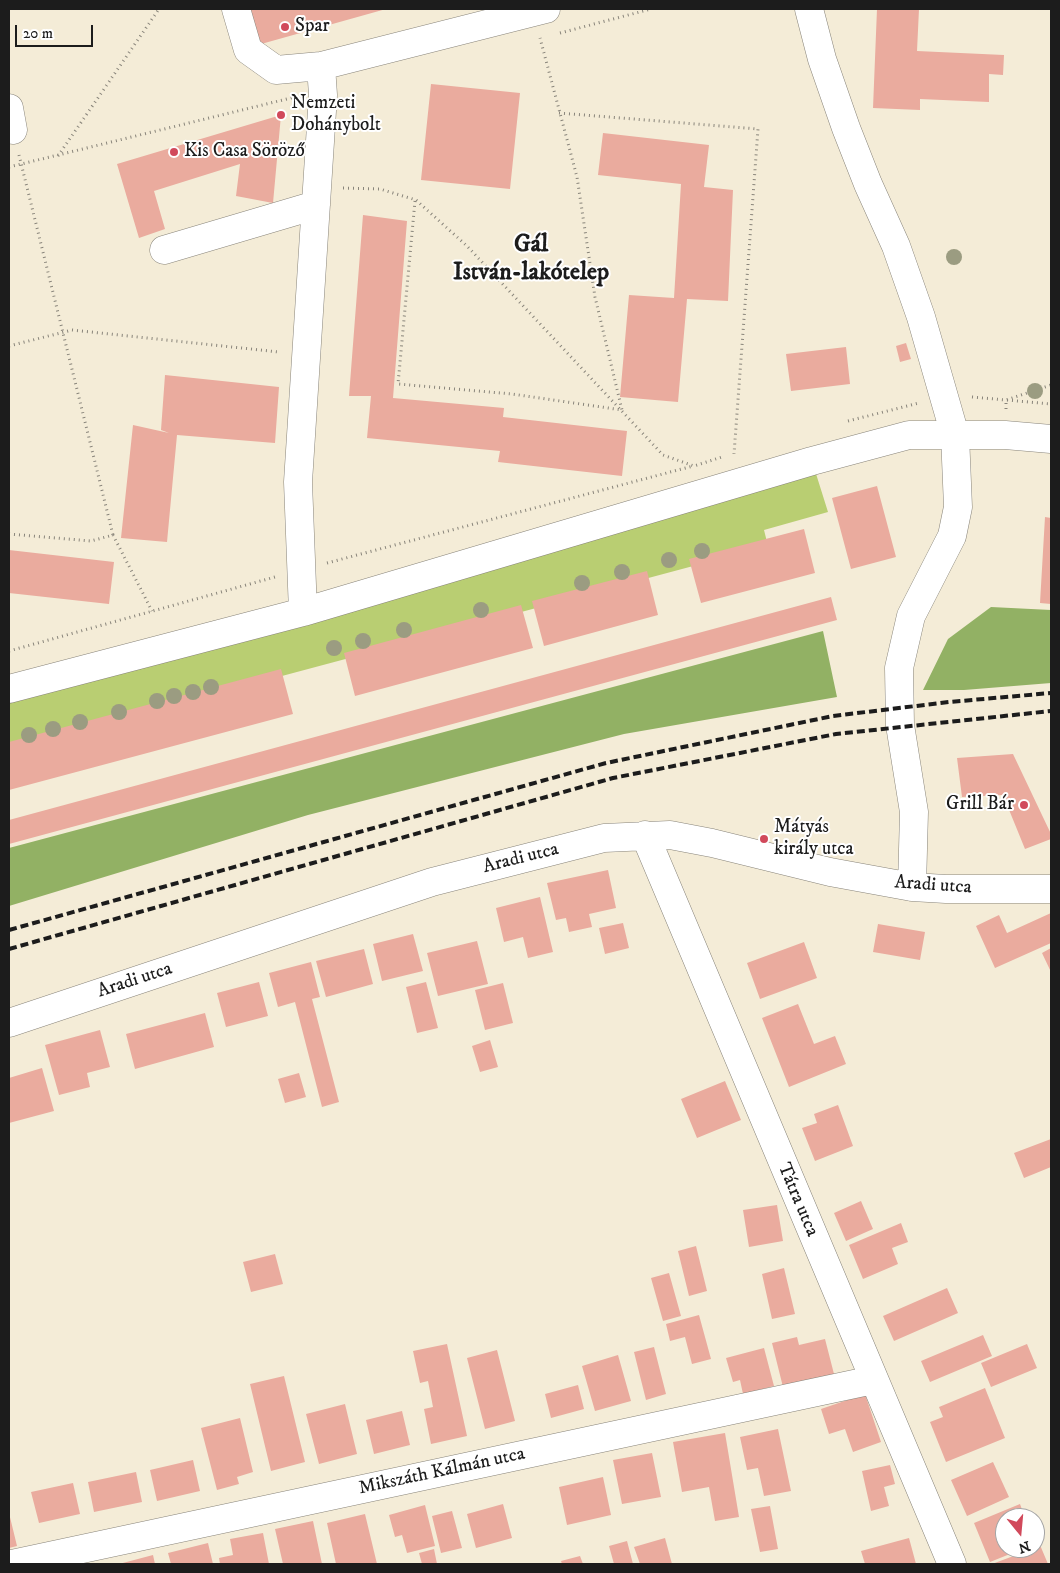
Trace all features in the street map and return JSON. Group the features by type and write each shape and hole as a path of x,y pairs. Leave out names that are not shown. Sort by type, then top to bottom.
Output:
{"street":[{"path":"236,9 248,50 276,70 321,66 546,9"},
{"path":"809,9 822,59 846,128 868,184 896,246 918,308 955,435 958,507 952,536 911,616 899,668 900,725 914,812 912,887"},
{"path":"303,612 298,482 323,95 321,66"},
{"path":"164,250 316,196"},
{"path":"9,689 303,612 812,461 909,435 1051,439"},
{"name":"Aradi utca","path":"9,1023 432,882 604,838 645,835 670,836 712,843 830,872 912,887 946,889 1051,889"},
{"name":"Tátra utca","path":"645,835 952,1564"},
{"name":"Mikszáth Kálmán utca","path":"12,1564 873,1380"}],"path":[{"path":"58,156 158,9"},
{"path":"540,38 577,177 595,297 622,410"},
{"path":"560,113 758,128 734,454"},
{"path":"11,119 113,535 152,611"},
{"path":"316,196 380,189 416,200 467,246 663,455 694,466"},
{"path":"416,200 398,384 512,394 622,410"},
{"path":"9,346 72,330 307,355"},
{"path":"844,422 890,409 944,398 978,396 991,400 1006,400 1051,385"},
{"path":"9,651 302,570 694,466 743,451"},
{"path":"9,534 91,541 113,535"}],"green space":[{"path":"812,461 828,512 764,530 768,546 9,749 9,682"},
{"path":"991,607 1051,610 1051,683 964,690 923,690 948,639"},
{"path":"823,631 837,697 624,734 308,815 9,906 9,848"}],"building":[{"name":"Spar","path":"243,9 386,9 254,46"},
{"path":"877,9 919,9 917,51 1004,55 1003,75 989,74 989,102 920,99 920,110 873,108"},
{"path":"431,84 520,93 510,189 421,180"},
{"path":"281,115 273,203 236,196 240,164 154,191 165,229 139,238 117,164"},
{"path":"603,133 709,145 704,187 733,190 728,301 687,299 678,402 620,397 629,295 674,298 681,184 598,175"},
{"path":"363,215 407,221 393,398 504,408 503,417 627,431 622,476 498,462 500,451 367,438 371,396 349,396"},
{"path":"906,343 911,359 900,362 896,346"},
{"path":"846,347 850,384 791,391 786,354"},
{"path":"165,375 279,387 275,443 177,435 167,542 121,538 133,425 169,433 161,430"},
{"path":"877,486 896,557 851,569 832,498"},
{"path":"1045,517 1051,518 1051,604 1040,603"},
{"path":"804,529 815,573 701,603 689,559"},
{"path":"9,550 114,562 109,604 9,593"},
{"path":"647,571 658,615 544,646 532,601"},
{"path":"831,597 837,620 9,844 9,820"},
{"path":"521,605 533,648 355,696 344,653"},
{"path":"281,669 293,714 9,790 9,742"},
{"path":"1013,754 1051,834 1051,839 1025,849 1003,795 962,797 957,758"},
{"path":"608,870 616,908 589,914 592,927 569,932 566,918 556,920 547,883"},
{"path":"540,897 553,952 528,958 523,937 504,942 496,908"},
{"path":"1051,913 1051,943 995,968 976,926 999,915 1007,933"},
{"path":"623,923 629,948 605,954 599,928"},
{"path":"878,924 925,932 920,960 873,952"},
{"path":"413,934 423,971 382,981 373,944"},
{"path":"477,941 488,984 438,996 427,953"},
{"path":"804,942 817,978 760,999 747,963"},
{"path":"1051,948 1051,972 1042,953"},
{"path":"364,949 373,984 326,997 316,961"},
{"path":"311,962 320,997 312,999 339,1102 322,1107 295,1002 278,1007 269,973"},
{"path":"259,982 268,1016 226,1027 217,993"},
{"path":"426,982 438,1028 417,1033 406,987"},
{"path":"503,983 513,1023 485,1030 475,990"},
{"path":"798,1004 814,1044 835,1036 846,1064 789,1087 762,1018"},
{"path":"205,1013 214,1047 135,1069 126,1034"},
{"path":"100,1030 110,1067 87,1073 90,1087 59,1095 45,1045"},
{"path":"490,1040 498,1067 480,1072 472,1046"},
{"path":"42,1068 54,1111 9,1123 9,1078"},
{"path":"299,1073 306,1097 285,1103 278,1079"},
{"path":"725,1081 741,1120 697,1138 681,1099"},
{"path":"838,1105 853,1146 815,1161 802,1128 817,1123 814,1114"},
{"path":"1051,1139 1051,1167 1024,1178 1014,1153"},
{"path":"861,1201 873,1229 846,1241 834,1213"},
{"path":"777,1205 783,1241 749,1247 743,1210"},
{"path":"901,1223 908,1242 892,1248 898,1264 863,1279 849,1245"},
{"path":"696,1246 707,1291 689,1296 678,1251"},
{"path":"275,1254 283,1284 251,1292 243,1262"},
{"path":"784,1268 795,1314 772,1319 762,1274"},
{"path":"669,1273 681,1316 663,1321 651,1278"},
{"path":"947,1288 958,1313 894,1341 883,1316"},
{"path":"699,1315 711,1359 692,1364 685,1337 670,1341 666,1324"},
{"path":"983,1335 992,1356 930,1382 921,1361"},
{"path":"797,1337 799,1345 825,1339 834,1374 783,1387 772,1343"},
{"path":"447,1344 467,1436 431,1444 424,1409 433,1407 428,1381 420,1383 413,1351"},
{"path":"1027,1344 1037,1368 991,1387 981,1363"},
{"path":"654,1347 666,1394 646,1400 634,1352"},
{"path":"764,1348 774,1386 743,1394 740,1380 733,1382 726,1358"},
{"path":"497,1350 515,1421 485,1429 467,1358"},
{"path":"618,1355 631,1401 595,1411 582,1366"},
{"path":"284,1376 305,1462 271,1471 250,1384"},
{"path":"578,1385 584,1409 551,1418 545,1394"},
{"path":"985,1388 1005,1438 946,1462 930,1422 943,1417 939,1407"},
{"path":"865,1394 881,1442 853,1452 845,1429 829,1434 821,1409"},
{"path":"345,1404 357,1454 319,1464 306,1414"},
{"path":"402,1411 410,1445 374,1454 366,1420"},
{"path":"240,1418 253,1472 237,1477 239,1484 217,1490 201,1428"},
{"path":"778,1429 791,1491 764,1496 758,1468 747,1470 740,1437"},
{"path":"725,1433 739,1517 715,1521 709,1487 682,1492 673,1442"},
{"path":"652,1453 661,1497 622,1504 613,1460"},
{"path":"193,1460 200,1491 157,1501 150,1470"},
{"path":"993,1462 1009,1497 967,1516 951,1480"},
{"path":"890,1465 895,1484 884,1487 889,1506 871,1511 862,1471"},
{"path":"136,1472 142,1502 94,1512 88,1482"},
{"path":"603,1477 611,1515 567,1525 559,1487"},
{"path":"73,1483 80,1514 39,1523 31,1492"},
{"path":"503,1504 512,1538 476,1548 467,1514"},
{"path":"1020,1504 1021,1508 1010,1508"},
{"path":"425,1505 435,1546 407,1553 402,1535 395,1537 389,1515"},
{"path":"770,1506 778,1549 760,1552 751,1509"},
{"path":"452,1511 462,1548 441,1553 432,1516"},
{"path":"9,1513 17,1546 9,1548"},
{"path":"365,1514 377,1564 336,1564 327,1523"},
{"path":"995,1514 995,1558 1000,1558 990,1562 974,1523"},
{"path":"313,1521 322,1564 283,1564 275,1529"},
{"path":"263,1533 269,1564 220,1564 219,1558 233,1555 230,1539"},
{"path":"665,1538 672,1564 640,1564 634,1547"},
{"path":"909,1538 916,1564 865,1564 861,1551"},
{"path":"627,1541 633,1564 614,1564 609,1546"},
{"path":"208,1543 213,1564 171,1564 168,1553"},
{"path":"434,1549 437,1564 422,1564 419,1553"},
{"path":"153,1555 155,1564 119,1564"},
{"path":"580,1556 583,1564 562,1564 561,1561"},
{"path":"1045,1557 1048,1564 992,1564 1008,1558"}],"railway":[{"path":"9,930 606,763 833,716 949,702 1051,693"},
{"path":"9,949 613,778 836,734 1051,711"}],"place":[{"name":"Spar","path":"285,27"},
{"name":"Nemzeti Dohánybolt","path":"281,115"},
{"name":"Kis Casa Söröző","path":"174,152"},
{"name":"Grill Bár","path":"1024,805"},
{"name":"Mátyás király utca","path":"764,839"}],"district":[{"name":"Gál István-lakótelep","path":"531,260"}]}
